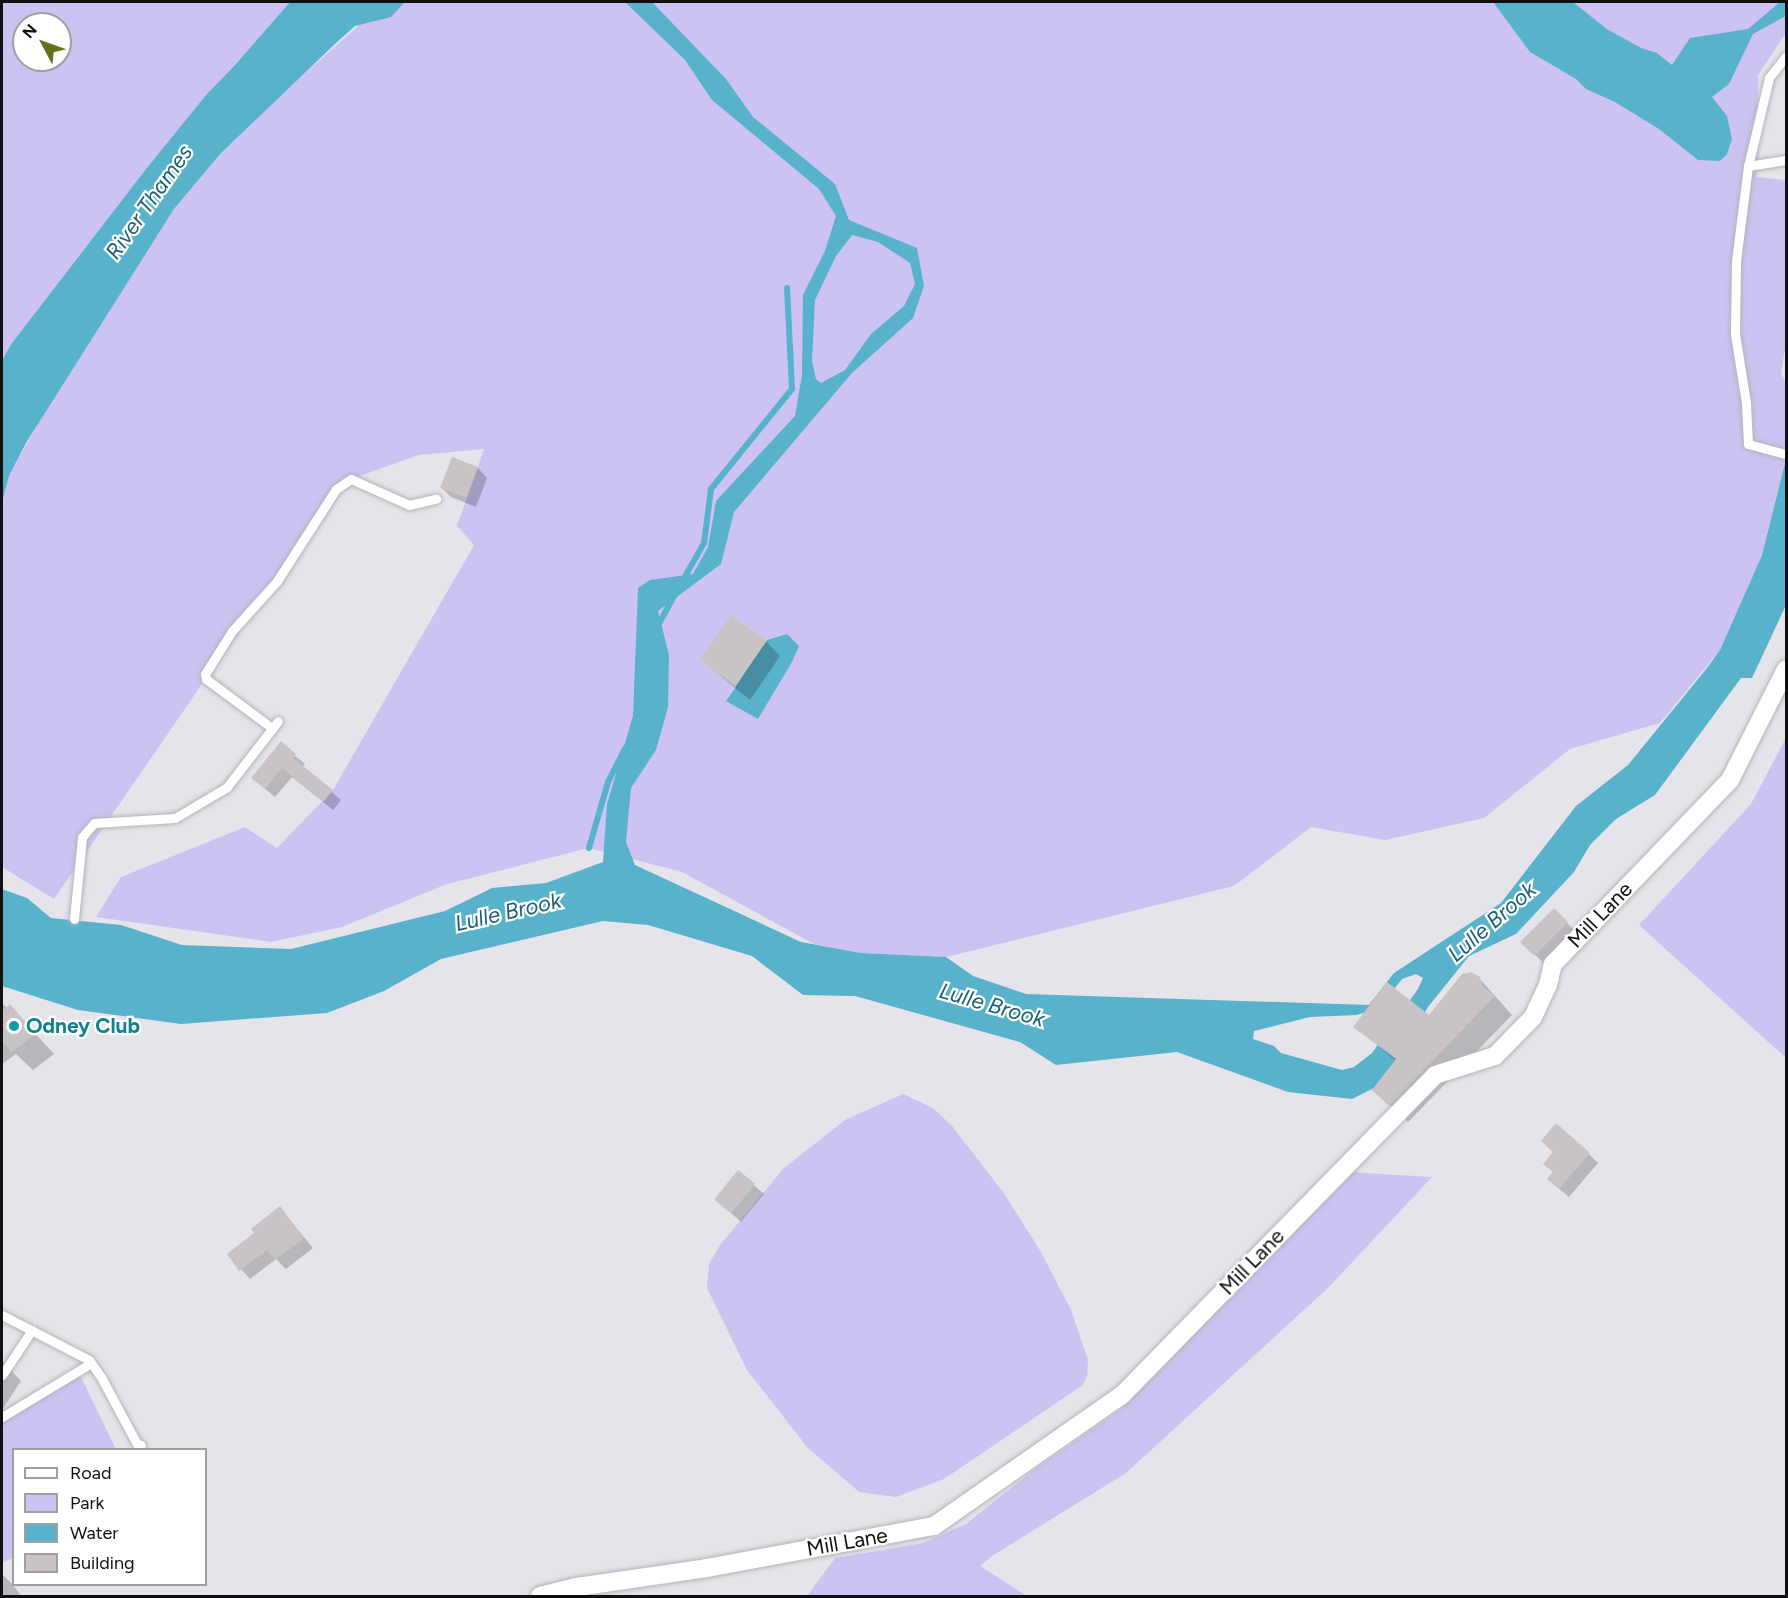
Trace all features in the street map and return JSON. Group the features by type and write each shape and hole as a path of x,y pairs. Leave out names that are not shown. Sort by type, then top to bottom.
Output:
{"street":[{"name":"Mill Lane","path":"540,1596 577,1587 707,1568 933,1526 1122,1395 1435,1075 1495,1056 1533,1017 1548,985 1553,964 1730,780 1786,669"}],"lane":[{"path":"1786,56 1769,78 1748,166 1736,261 1736,334 1746,404 1748,444 1786,454"},
{"path":"1748,166 1786,160"},
{"path":"74,919 82,837 94,823 175,818 227,787 275,724 206,678 205,674 232,631 277,581 336,489 351,479 409,505 436,499"},
{"path":"2,1315 91,1363 137,1444 141,1445"},
{"path":"2,1375 32,1330"},
{"path":"2,1417 91,1363"}],"green space":[{"path":"2,2 290,2 206,95 12,343 2,360"},
{"path":"385,2 1500,2 1586,89 1672,67 1607,29 1573,2 1786,2 1786,33 1758,75 1757,177 1786,180 1786,342 1781,374 1786,382 1786,459 1762,555 1720,650 1660,723 1570,749 1484,818 1385,840 1311,827 1234,886 946,957 861,953 814,944 682,872 589,848 447,884 342,927 271,942 96,917 121,877 245,827 277,848 333,790 474,545 457,526 484,449 419,455 351,479 211,671 54,899 2,867 2,504 9,476 52,398 174,209 221,153 276,99","holes":["731,615 767,640 787,634 726,700 735,687 701,661"]},
{"path":"1786,738 1786,1058 1639,925 1751,804"},
{"path":"903,1094 933,1108 952,1126 1003,1192 1041,1252 1071,1310 1088,1360 1087,1376 1083,1385 944,1479 896,1497 859,1492 807,1447 747,1370 707,1288 709,1264 720,1245 784,1168 845,1120"},
{"path":"1348,1172 1432,1177 1328,1288 1126,1473 992,1556 980,1566 1027,1596 807,1596 835,1558 923,1543 966,1524 1035,1469 1120,1410"},
{"path":"78,1371 116,1448 12,1448 12,1558 2,1563 2,1417"}],"water":[{"name":"River Thames","path":"290,2 405,2 391,17 355,26 221,153 174,209 26,443 9,476 2,503 2,360 12,343 146,169 206,95"},
{"name":"Lulle Brook","path":"625,2 652,2 726,79 753,117 835,184 849,220 917,248 924,286 913,318 852,373 734,512 721,564 658,611 669,655 668,707 656,750 631,788 626,842 635,865 801,942 861,953 946,957 973,976 1026,994 1369,1005 1394,973 1501,903 1576,806 1628,765 1707,668 1720,650 1762,555 1786,459 1786,605 1752,678 1741,678 1655,795 1616,819 1590,845 1574,872 1516,934 1469,956 1428,1007 1382,1084 1352,1099 1288,1092 1177,1052 1056,1065 1020,1042 855,996 803,995 752,956 648,925 603,921 441,959 384,991 327,1013 181,1024 78,1010 2,986 2,889 27,898 51,918 121,925 182,945 291,949 445,911 492,888 546,883 603,862 607,804 633,716 638,588 650,580 693,574 708,547 716,501 795,416 802,375 803,295 825,251 836,216 819,189 712,100 685,60","holes":["852,235 878,242 910,263 915,284 904,306 871,334 845,370 821,383 816,379 812,361 815,300 836,256","1416,974 1423,978 1418,989 1372,1053 1354,1067 1342,1070 1281,1053 1274,1046 1253,1039 1254,1031 1310,1017 1357,1015 1379,1008 1402,979"]},
{"path":"1493,2 1573,2 1607,29 1641,48 1657,53 1672,65 1690,38 1748,29 1780,2 1786,2 1786,16 1753,34 1729,84 1712,97 1727,116 1732,139 1727,154 1720,161 1698,160 1659,129 1615,102 1586,89 1576,79 1530,52"},
{"path":"787,634 799,646 758,719 726,701 767,640"}],"building":[{"path":"452,457 478,467 466,498 440,488"},
{"path":"731,615 767,640 735,685 699,660"},
{"path":"281,741 296,754 293,758 333,790 323,802 282,768 265,789 251,778"},
{"path":"1554,908 1568,922 1534,956 1520,942"},
{"path":"1471,972 1480,977 1482,986 1495,996 1389,1106 1372,1090 1396,1059 1353,1027 1387,982 1429,1015 1462,974"},
{"name":"Odney Club","path":"10,1004 36,1034 12,1052 2,1041 2,1011"},
{"path":"1556,1123 1590,1153 1559,1189 1547,1179 1553,1172 1543,1164 1553,1152 1541,1141"},
{"path":"738,1170 755,1184 731,1213 714,1200"},
{"path":"280,1206 304,1238 275,1260 267,1250 239,1271 227,1254 254,1233 251,1229"}],"waterway":[{"path":"683,580 704,543 711,489 792,389 787,288"},
{"path":"657,627 675,594"},
{"path":"589,848 608,782 625,748"}],"place":[{"name":"Odney Club","path":"14,1026"}]}
